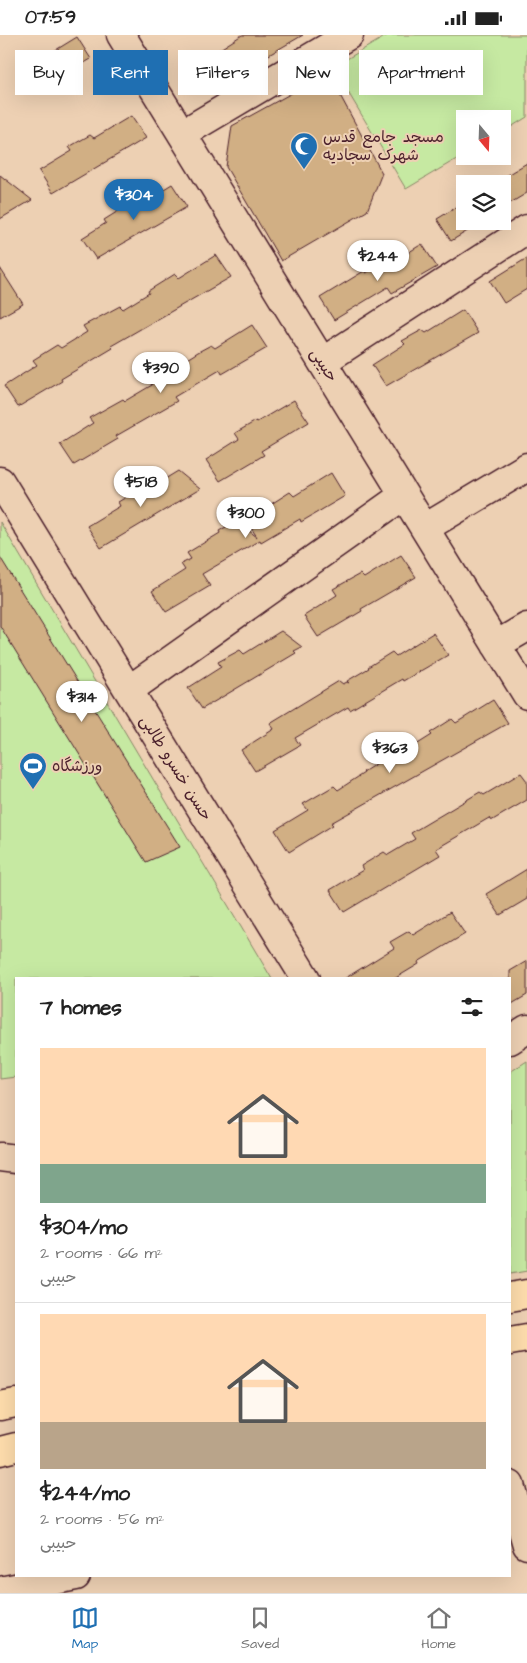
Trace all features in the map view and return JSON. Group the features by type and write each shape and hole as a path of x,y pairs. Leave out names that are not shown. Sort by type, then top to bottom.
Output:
{"main road":[{"path":"511,1297 527,1293"},
{"path":"511,1341 527,1338"},
{"path":"0,1406 15,1403"},
{"path":"0,1451 15,1447"}],"street":[{"name":"حبیبی","path":"121,35 527,695"},
{"path":"182,134 311,45 349,35"},
{"path":"322,362 527,229"},
{"path":"425,529 527,467"},
{"name":"حسن خسرو طالبی","path":"0,481 305,977"},
{"path":"129,690 404,495"},
{"path":"496,645 527,627"},
{"path":"511,1039 527,1029"},
{"path":"0,1157 15,1159"},
{"path":"511,1355 527,1347"},
{"path":"515,1491 527,1545"},
{"path":"0,1591 71,1577"}],"green space":[{"path":"388,35 527,35 527,117 511,127 511,110 456,110 456,159 406,189 349,94 349,58 359,52 359,95 483,95 483,50 362,50"},
{"path":"0,522 271,977 15,977 15,1077 0,1079"},
{"path":"527,1061 527,1271 511,1274 511,1071"}],"building":[{"path":"242,35 303,35 268,55 268,50 218,50"},
{"path":"77,37 91,59 83,64 83,50 56,50"},
{"name":"مسجد جامع قدس شهرک سجادیه","path":"288,95 340,95 382,173 367,211 281,261 226,167 232,126"},
{"path":"131,116 146,138 53,193 39,171 72,151 69,147 90,135 94,138"},
{"path":"527,163 527,193 511,203 511,175 507,175"},
{"path":"0,175 32,200 0,219"},
{"path":"172,184 187,207 96,259 82,238 106,223 104,220 131,203 135,207"},
{"path":"456,207 456,230 469,230 451,241 437,219"},
{"path":"422,244 437,267 392,293 388,287 334,320 320,298 364,271 366,273 381,264 385,267"},
{"path":"216,255 231,277 111,346 113,348 18,407 4,386 37,365 33,360 57,345 61,348 87,332 83,326 120,306 123,309 175,274 179,278"},
{"path":"527,258 527,289 504,303 490,281"},
{"path":"0,268 23,304 0,317"},
{"path":"463,310 478,333 386,386 372,365 405,344 402,341 422,330 426,333"},
{"path":"252,325 267,348 222,374 220,370 174,397 177,401 116,436 118,439 74,465 60,444 93,423 89,418 123,399 125,401 152,385 150,382 198,352 211,345 215,348"},
{"path":"294,400 309,422 261,451 264,455 220,481 206,460 239,439 235,433"},
{"path":"178,471 200,489 101,548 87,526 120,506 118,502 138,490 142,493"},
{"path":"331,473 345,496 301,522 300,519 261,542 260,540 202,574 210,586 166,612 152,591 185,570 181,564 191,559 187,553 236,521 257,537 246,520 290,492 294,496"},
{"path":"401,555 416,577 318,637 304,616 337,595 333,589 360,574 364,578"},
{"path":"0,557 180,847 146,862 0,626"},
{"path":"281,631 302,647 294,651 296,653 202,709 188,688 221,667 218,662 240,650 244,654"},
{"path":"433,633 448,655 403,681 402,679 350,710 348,707 295,738 300,745 255,771 241,750 274,729 270,723 339,681 343,684 349,683 347,681 392,652 396,656"},
{"path":"493,700 508,723 331,823 333,825 289,852 275,830 308,810 303,804 334,786 338,790 401,748 405,752 432,735 430,733 452,719 456,723"},
{"path":"521,773 527,781 527,800 491,821 489,818 436,849 440,855 344,912 330,890 363,870 361,866 384,852 388,855 415,839 411,833 480,792 484,795"},
{"path":"527,869 527,899 500,915 486,894"},
{"path":"450,912 465,934 418,962 419,964 397,977 347,977 394,948 390,942 409,931 413,935"},
{"path":"527,961 527,995 511,1004 511,977 510,971"}],"place":[{"name":"مسجد جامع قدس شهرک سجادیه","path":"304,170"},
{"name":"ورزشگاه","path":"33,790"}]}
